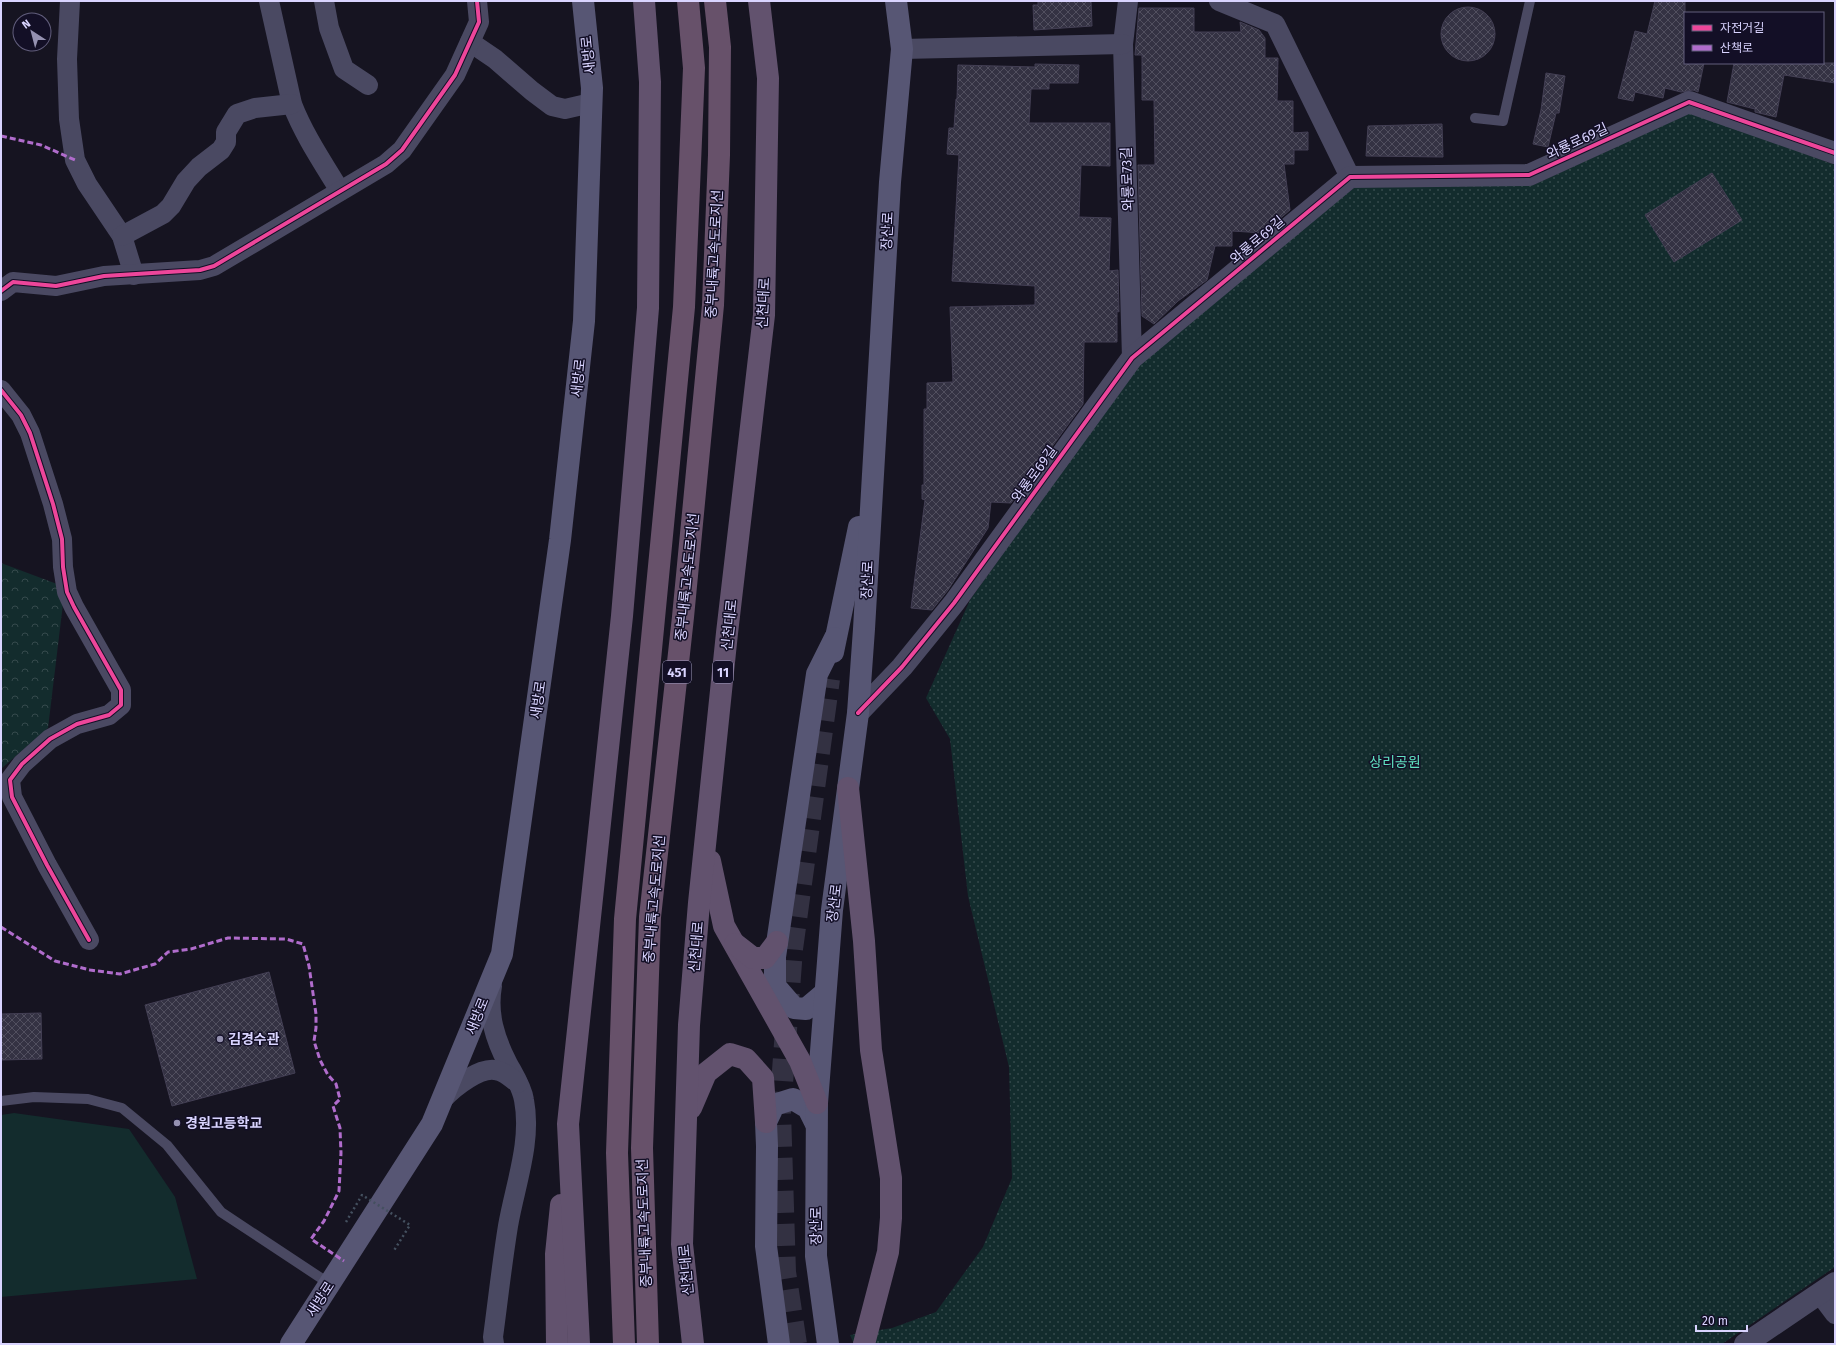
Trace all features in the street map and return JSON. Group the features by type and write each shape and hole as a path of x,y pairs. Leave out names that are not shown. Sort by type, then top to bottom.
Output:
{"highway":[{"path":"557,1344 556,1254 568,1124 622,616 648,308 650,82 644,1"},
{"name":"중부내륙고속도로지선","path":"624,1344 617,1153 625,919 684,307 694,68 688,1"},
{"name":"중부내륙고속도로지선","path":"648,1344 642,1148 650,917 682,625 713,306 719,155 720,47 715,1"},
{"name":"신천대로","path":"693,1344 682,1244 689,1025 727,633 764,315 768,78 759,1"},
{"path":"848,788 864,941 871,1050 891,1178 891,1218 888,1252 864,1343"},
{"path":"706,838 724,926 800,1060 816,1114"},
{"path":"734,944 753,958 765,958 777,942"},
{"path":"686,1118 706,1072 730,1054 746,1059 763,1078 766,1122"},
{"path":"568,1124 579,1344"}],"main road":[{"name":"새방로","path":"291,1344 432,1124 502,954 554,579 584,321 592,88 583,1"},
{"name":"장산로","path":"828,1344 816,1256 816,1114 832,910 858,713 890,182 902,49 896,1"},
{"name":"장산로","path":"829,679 835,638 874,462"},
{"path":"826,993 806,1009 794,1008 775,986 775,957 816,674 835,638"},
{"path":"779,1344 766,1246 766,1122 774,1105 793,1099 816,1114"}],"street":[{"path":"70,1 68,119 74,160 122,236 134,274"},
{"path":"269,1 292,104 297,118 340,191"},
{"path":"324,1 329,28 344,69 368,85"},
{"path":"1,291 13,282 56,286 104,276 200,270 214,266 386,164 402,150 455,75 479,22 477,1"},
{"name":"와룡로73길","path":"1128,1 1123,44 1132,358"},
{"path":"1219,1 1275,24 1350,177"},
{"path":"470,42 495,59 552,106 565,109 591,103"},
{"path":"902,49 1123,44"},
{"name":"와룡로69길","path":"858,713 902,667 954,603 1132,358 1350,177 1530,176 1689,102 1835,153"},
{"path":"122,236 163,214 171,206 186,181 199,166 221,150 226,142 226,132 237,114 255,108 292,104"},
{"path":"1,390 21,415 30,433 53,504 62,539 63,567 67,592 74,607 122,690 121,705 109,715 77,724 50,740 22,764 10,780 12,797 47,865 89,940"},
{"path":"494,974 490,1013 494,1032 518,1083 524,1100 525,1112 523,1158 509,1225 493,1337 494,1344"},
{"path":"442,1100 452,1089 468,1077 485,1071 498,1070 518,1083"},
{"path":"1745,1344 1828,1288 1835,1314"}],"lane":[{"path":"1475,118 1503,121 1530,1"},
{"path":"1,1101 34,1097 88,1099 122,1108 167,1145 221,1212 330,1284"}],"path":[{"path":"346,1222 362,1196 410,1224 393,1252"}],"green space":[{"name":"상리공원","path":"1692,112 1835,165 1835,1267 1722,1344 854,1344 850,1335 892,1328 936,1312 983,1247 1012,1178 1009,1067 968,896 950,739 926,698 970,600 1137,365 1357,185 1533,185"},
{"path":"1,563 65,587 48,728 1,769"},
{"path":"14,1113 129,1129 175,1197 197,1279 1,1297 1,1115"}],"building":[{"path":"1038,1 1091,1 1092,26 1034,30 1033,5 1038,5"},
{"path":"1655,1 1685,1 1684,64 1704,64 1698,92 1693,90 1681,92 1665,88 1663,98 1635,92 1633,101 1618,98 1635,31 1647,34"},
{"path":"1468,7 1478,9 1487,15 1493,24 1495,34 1493,44 1487,53 1478,59 1468,61 1458,59 1449,53 1443,44 1441,34 1443,24 1449,15 1458,9"},
{"path":"1139,8 1194,8 1194,32 1241,32 1240,22 1259,30 1265,38 1265,58 1278,58 1277,101 1293,101 1293,133 1308,132 1308,150 1294,150 1294,164 1284,164 1290,210 1263,233 1232,231 1232,246 1215,246 1207,280 1178,301 1154,324 1142,316 1138,165 1155,165 1154,100 1142,100 1142,55 1135,55"},
{"path":"1835,63 1835,83 1784,75 1776,117 1755,112 1755,109 1727,102 1734,64"},
{"path":"1035,64 1079,65 1078,83 1049,83 1049,89 1031,89 1029,123 1110,123 1110,166 1081,165 1079,217 1111,218 1109,271 1118,270 1119,312 1117,311 1117,342 1084,342 1083,404 1011,503 991,502 988,528 948,590 932,610 911,608 925,500 922,499 922,485 924,485 924,409 927,409 927,383 953,382 950,307 1035,305 1035,286 952,281 959,155 947,154 949,128 954,128 958,65 1035,67"},
{"path":"1546,73 1565,76 1559,113 1556,113 1548,147 1533,144 1541,110"},
{"path":"1442,124 1443,157 1366,156 1368,126"},
{"path":"1712,173 1742,220 1674,262 1645,215"},
{"name":"김경수관","path":"269,972 295,1073 172,1106 145,1005"},
{"path":"41,1013 42,1059 1,1060 1,1014"}],"tunnel":[{"path":"796,1344 785,1272 780,1111 792,949 829,679"}],"marked path":[{"path":"1,136 41,145 75,160"},
{"path":"1,927 55,961 90,970 120,974 155,964 168,952 191,949 228,938 286,939 303,944 309,966 316,1014 314,1041 320,1060 328,1075 336,1084 340,1099 333,1106 340,1128 341,1153 339,1191 324,1221 311,1239 344,1261"}],"cycle path":[{"path":"1,291 13,282 56,286 104,276 200,270 214,266 386,164 402,150 455,75 479,22 477,1"},
{"path":"858,713 902,667 954,603 1132,358 1350,177 1529,175 1689,102 1835,153"},
{"path":"1,390 21,415 30,433 53,504 62,539 63,567 67,592 121,690 121,705 109,715 77,724 50,739 22,764 10,780 12,797 47,865 89,940"}],"place":[{"name":"김경수관","path":"220,1039"},
{"name":"경원고등학교","path":"177,1123"}]}
